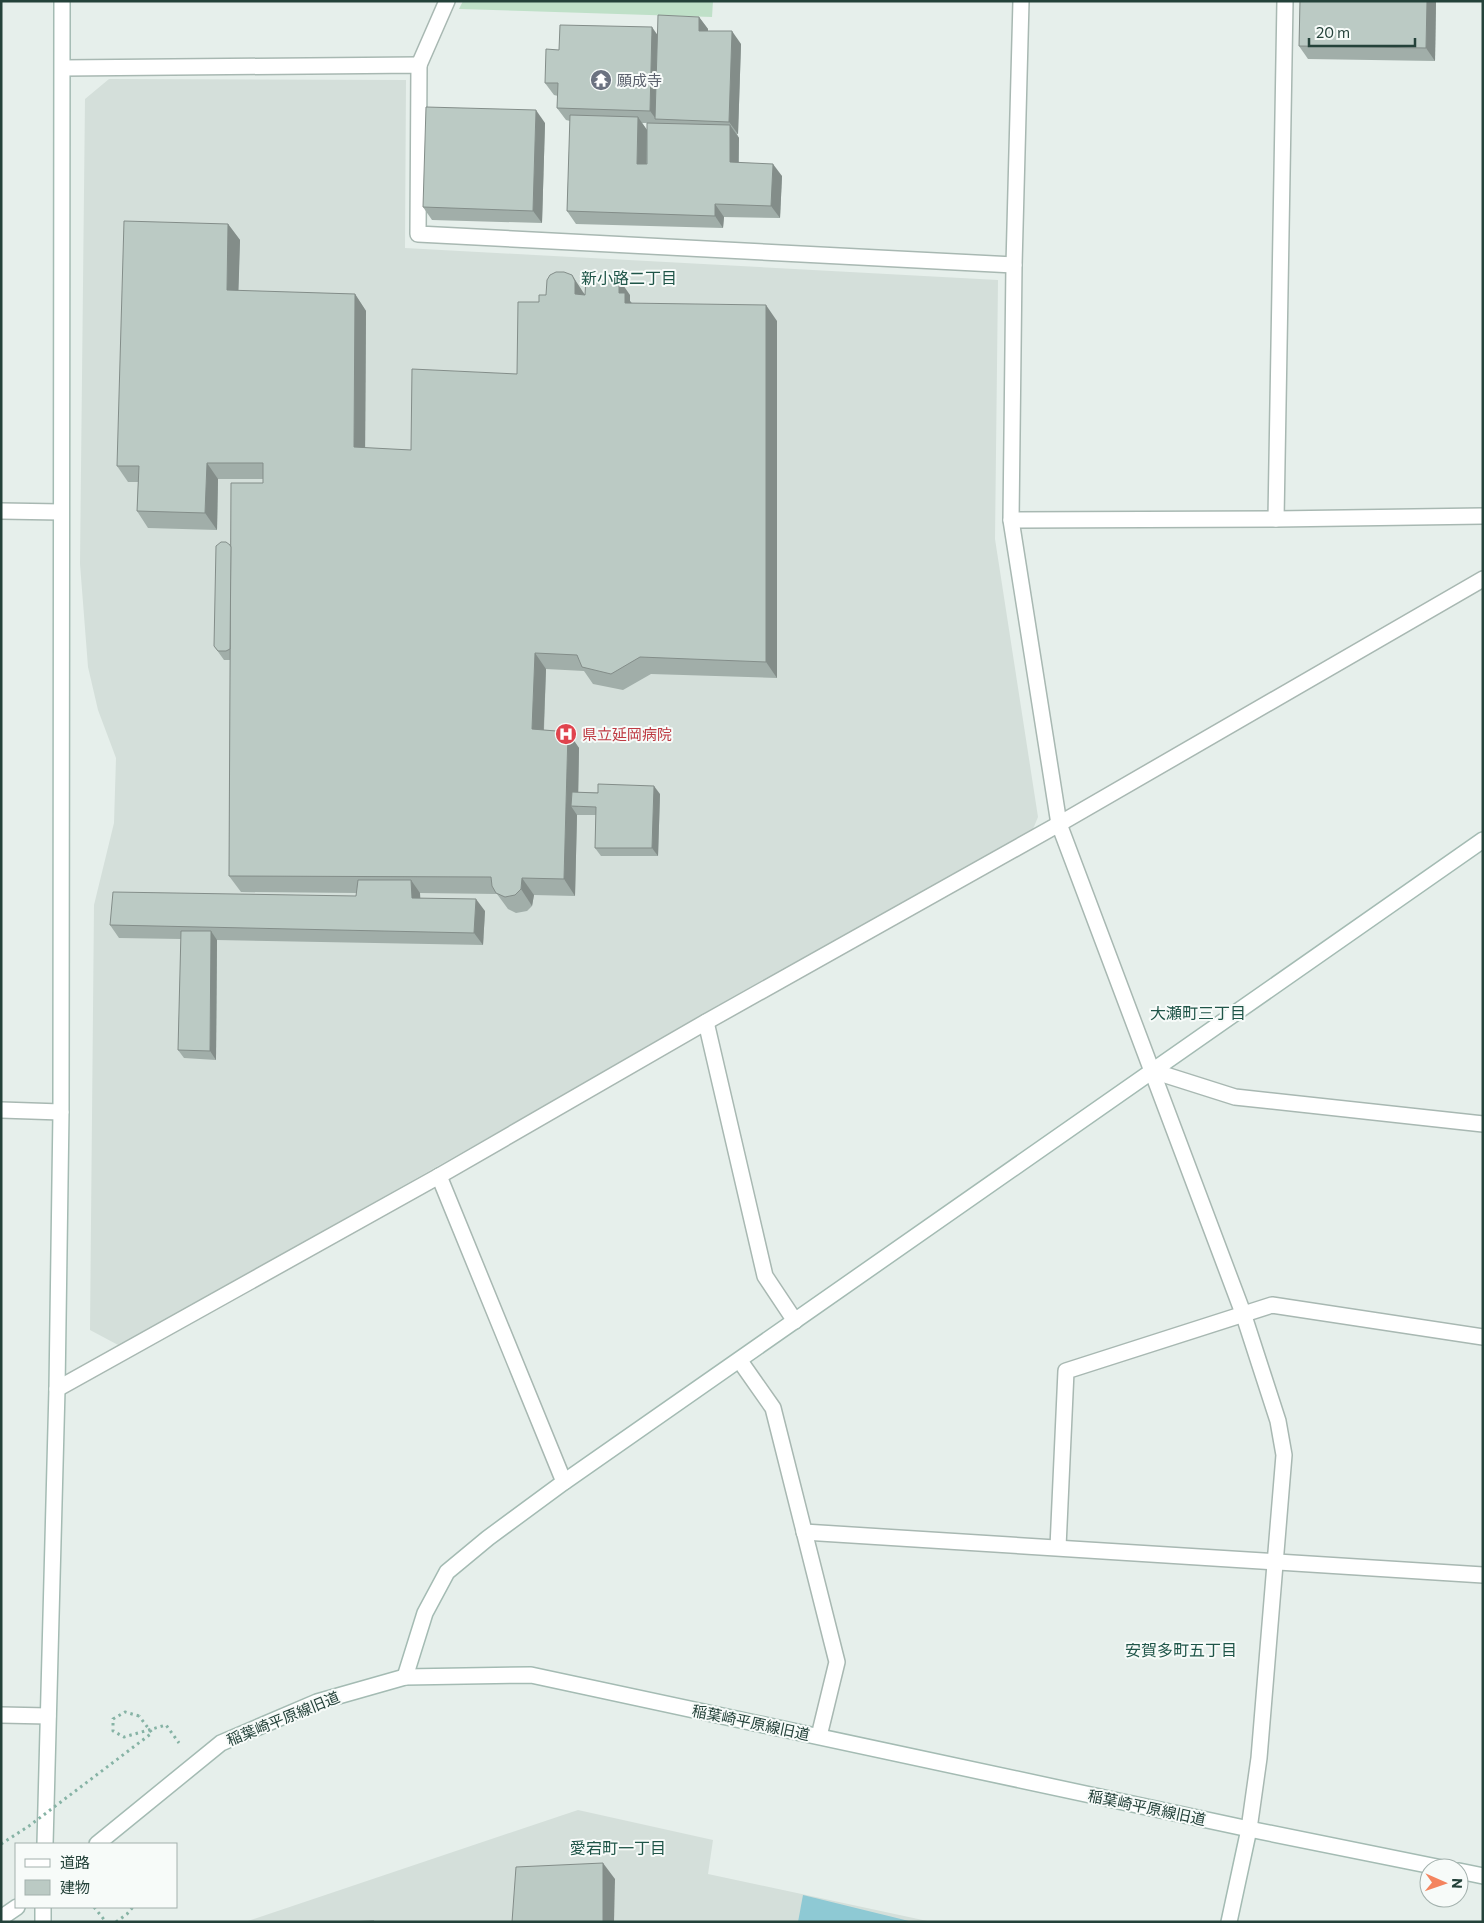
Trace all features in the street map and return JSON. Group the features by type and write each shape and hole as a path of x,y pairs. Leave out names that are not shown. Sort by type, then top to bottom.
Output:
{"street":[{"path":"45,1843 57,1389 60,1112 62,1"},
{"path":"446,1 419,65 418,234 1014,266"},
{"path":"1021,1 1014,266 1011,520 1059,824 1243,1313 1278,1421 1284,1455 1259,1758 1249,1829 1229,1922"},
{"path":"1276,519 1285,1"},
{"path":"63,68 419,65"},
{"path":"1,511 61,512"},
{"path":"1011,520 1483,516"},
{"path":"57,1389 439,1176 706,1022 1059,824 1483,579"},
{"path":"404,1677 425,1613 447,1572 488,1538 564,1482 740,1361 1483,840"},
{"path":"706,1022 765,1276 795,1321"},
{"path":"1153,1071 1235,1097 1483,1124"},
{"path":"1,1110 60,1112"},
{"path":"439,1176 564,1482"},
{"path":"1058,1547 1066,1371 1272,1305 1483,1337"},
{"path":"740,1361 774,1408 837,1662 820,1736"},
{"path":"804,1532 1275,1560 1483,1575"},
{"name":"稲葉崎平原線旧道","path":"98,1843 221,1742 317,1702 404,1677 531,1675 1249,1829 1419,1863"},
{"path":"1,1715 48,1716"},
{"path":"1469,1873 1483,1876"},
{"path":"1,1918 16,1908"},
{"path":"43,1908 43,1922"}],"path":[{"path":"1,1844 152,1733 139,1716 125,1712 113,1719 113,1731 124,1737 166,1725"},
{"path":"95,1908 106,1922"},
{"path":"116,1922 132,1908"}],"shaded area":[{"name":"県立延岡病院","path":"109,79 406,80 405,248 998,280 995,539 1038,817 1033,829 120,1346 90,1330 94,905 114,823 116,758 98,710 88,667 80,564 85,99"},
{"path":"578,1810 713,1840 708,1874 932,1922 245,1922"}],"green space":[{"path":"463,1 713,1 712,17 459,9"}],"water":[{"path":"803,1895 913,1922 798,1922"}],"building":[{"path":"1300,1 1427,1 1426,48 1299,46"},
{"path":"658,15 699,17 699,31 732,31 729,122 655,119"},
{"path":"560,25 652,27 650,111 557,108 558,83 545,83 546,49 559,50"},
{"path":"426,107 536,110 533,211 423,207"},
{"path":"570,115 638,117 637,164 647,164 647,123 730,125 730,162 773,164 771,206 715,204 715,216 567,211"},
{"path":"124,221 228,224 227,290 355,294 354,447 411,450 412,369 517,374 518,302 539,302 539,295 546,295 547,280 550,275 556,272 572,275 575,281 575,294 585,295 586,278 619,279 619,293 625,293 625,303 766,305 766,662 640,657 611,674 582,667 577,655 535,653 532,729 568,732 564,879 522,878 521,889 515,895 505,897 496,893 492,886 491,877 229,876 231,483 263,483 263,463 207,463 205,513 137,511 139,466 117,466"},
{"path":"221,542 226,542 231,547 230,649 226,651 218,651 214,646 216,546"},
{"path":"598,784 654,786 652,848 595,848 596,807 571,806 572,792 598,793"},
{"path":"358,880 411,880 412,898 476,899 474,933 110,925 113,892 356,896"},
{"path":"181,931 211,931 210,1051 178,1050"},
{"path":"603,1863 603,1922 512,1922 516,1867"}],"place":[{"name":"願成寺","path":"601,80"},
{"name":"県立延岡病院","path":"566,734"}],"district":[{"name":"新小路二丁目","path":"629,277"},
{"name":"大瀬町三丁目","path":"1198,1012"},
{"name":"安賀多町五丁目","path":"1181,1649"},
{"name":"愛宕町一丁目","path":"618,1847"}]}
